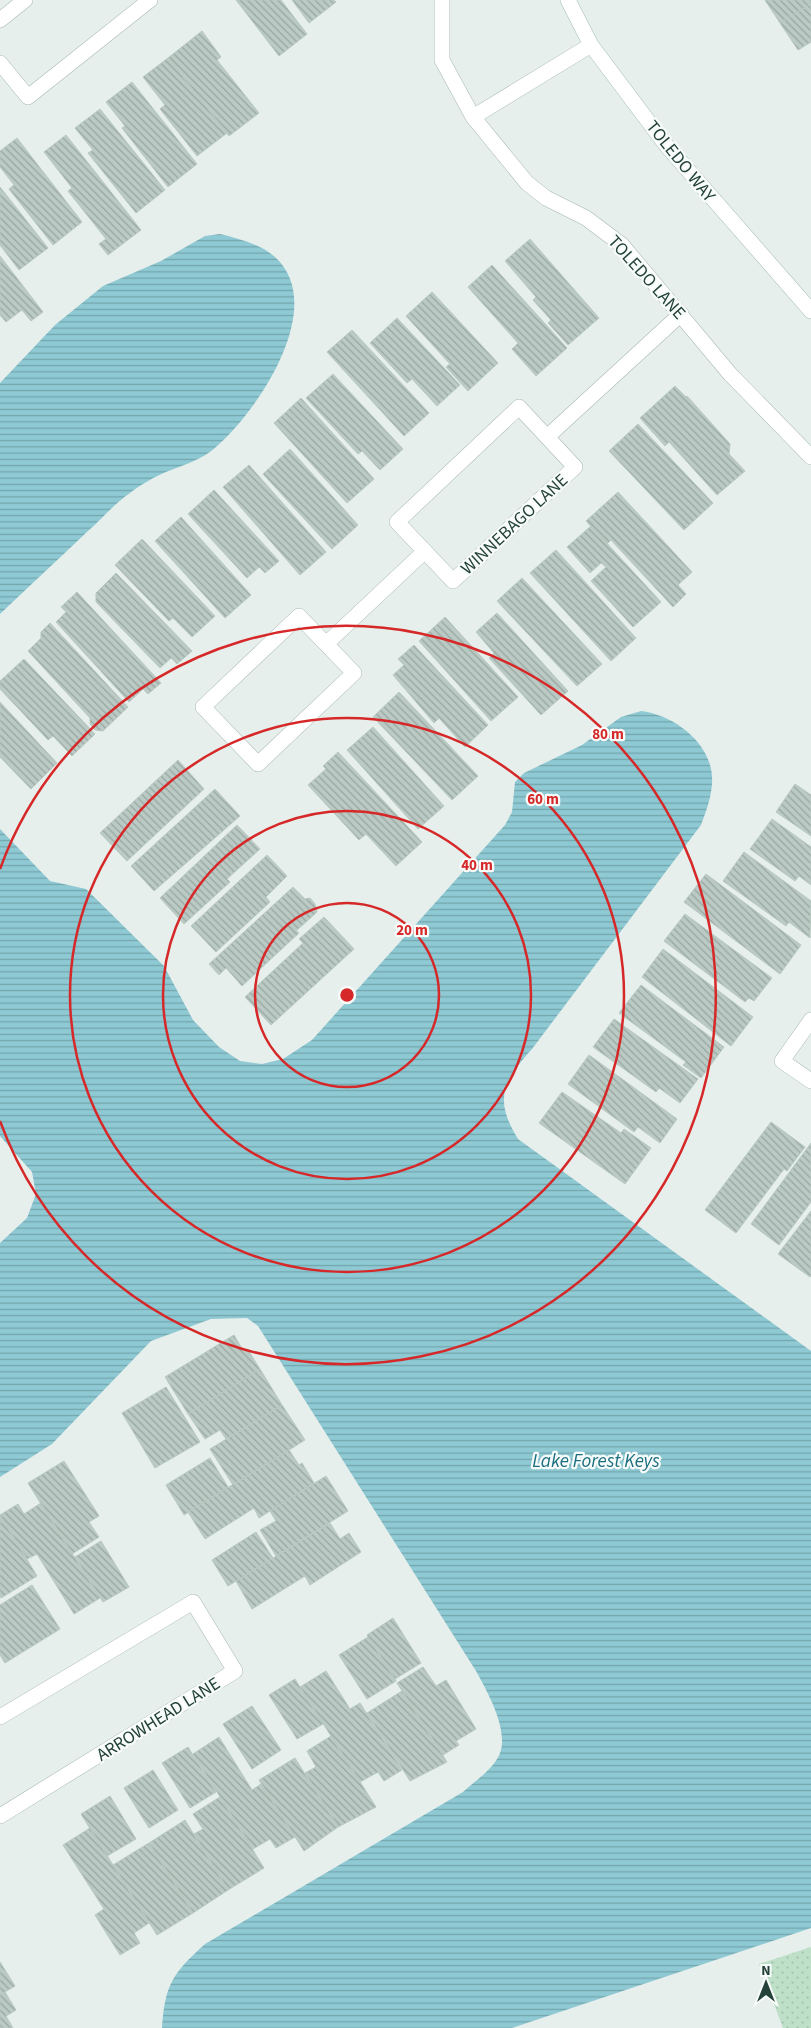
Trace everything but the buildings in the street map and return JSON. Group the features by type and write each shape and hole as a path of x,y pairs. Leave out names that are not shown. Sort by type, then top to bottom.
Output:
{"street":[{"path":"0,20 25,0"},
{"path":"1,65 28,97 150,0"},
{"name":"TOLEDO LANE","path":"442,0 442,60 474,117 526,183 546,198 586,218 622,245 730,374 811,457"},
{"name":"TOLEDO WAY","path":"568,0 591,45 672,151 811,310"},
{"path":"474,117 591,45"},
{"path":"547,437 681,314"},
{"name":"WINNEBAGO LANE","path":"519,407 547,437 575,468 453,582 396,522 519,407"},
{"path":"326,644 425,551"},
{"path":"299,616 326,644 354,673 258,764 203,707 299,616"},
{"path":"811,1020 782,1060 811,1081"},
{"name":"ARROWHEAD LANE","path":"0,1717 193,1602 235,1671 0,1816"}],"green space":[{"path":"811,1947 811,2028 783,2028 759,1964"}],"water":[{"path":"220,234 249,242 269,252 275,257 290,278 294,302 291,329 281,357 267,384 233,431 211,452 152,479 124,497 0,614 0,383 55,325 103,286 161,261 205,236"},
{"name":"Lake Forest Keys","path":"641,711 667,719 690,734 700,745 707,757 711,770 712,784 705,815 701,825 514,1072 508,1082 504,1102 510,1125 518,1139 811,1351 811,1928 512,2028 162,2028 165,2000 173,1980 185,1963 205,1944 463,1792 494,1764 501,1749 502,1738 497,1714 476,1671 258,1326 247,1318 211,1319 151,1341 52,1444 0,1477 0,1243 27,1218 36,1194 32,1172 0,1136 0,829 50,881 86,889 164,966 193,1020 219,1047 240,1061 262,1064 283,1059 312,1040 505,825 512,812 515,782 524,773 582,745 621,717"}]}
